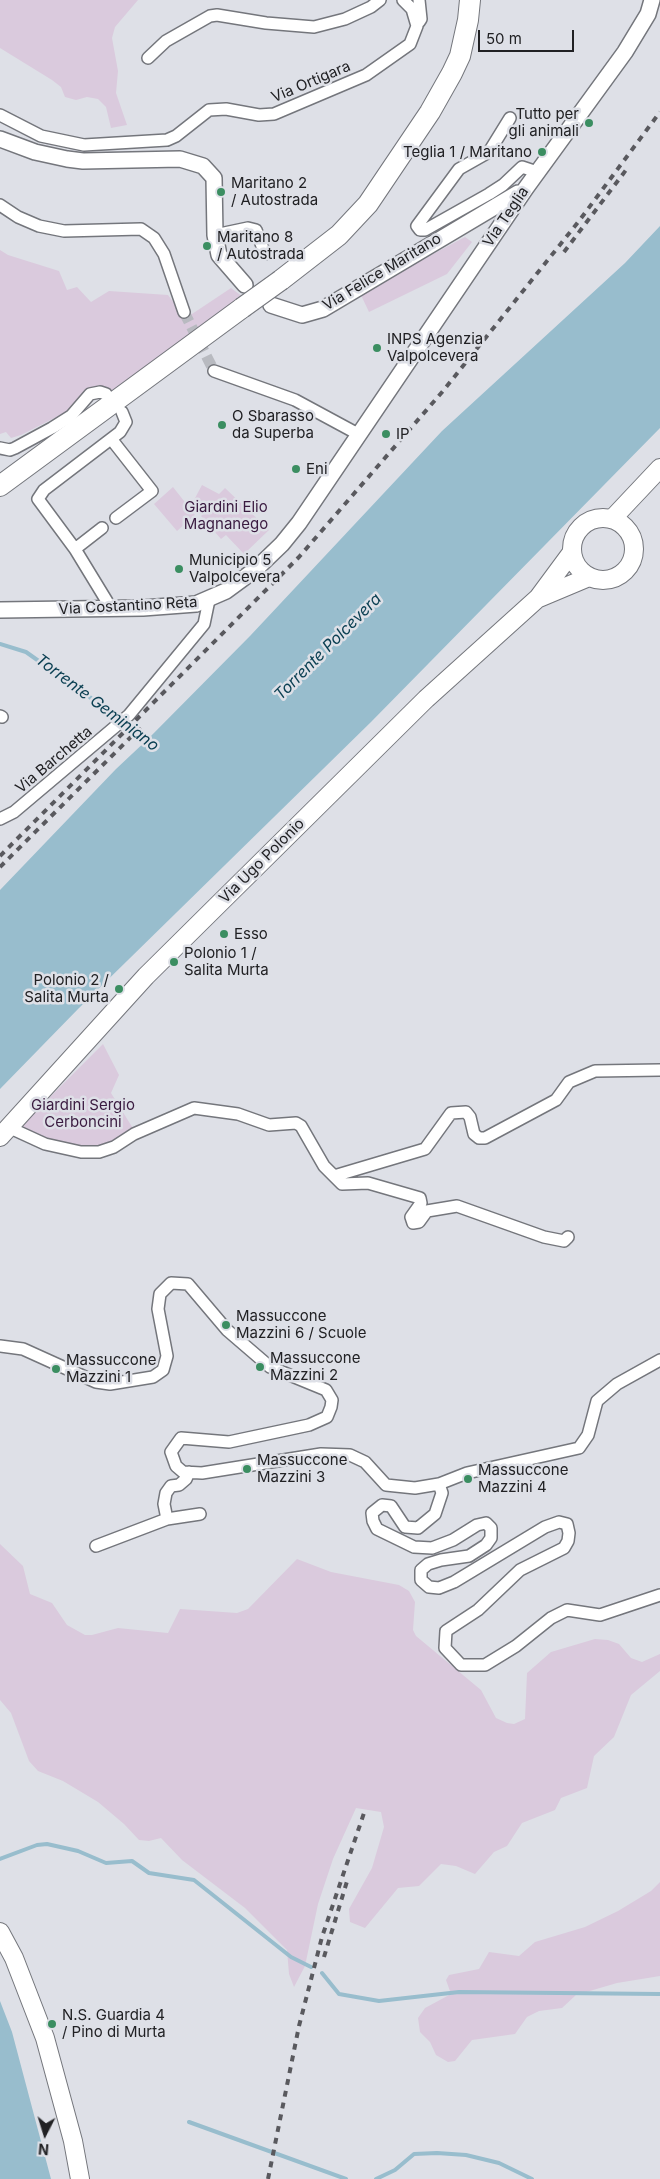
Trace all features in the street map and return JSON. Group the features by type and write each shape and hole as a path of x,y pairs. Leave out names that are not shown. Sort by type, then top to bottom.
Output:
{"highway":[{"path":"0,486 281,280 339,235 368,204 430,112 452,73 460,56 468,20 470,0"}],"main road":[{"name":"Via Teglia","path":"358,434 537,172 625,52 648,14 652,0"},
{"path":"0,139 35,152 83,162 180,159 197,163 209,171 214,178 215,235 219,255 245,285"},
{"name":"Via Felice Maritano","path":"271,305 302,314 323,309 526,188"},
{"path":"463,224 478,225 494,235"},
{"name":"Via Costantino Reta","path":"0,610 170,606 196,604 209,600 226,591 256,569 282,544 299,523 358,434"},
{"path":"629,531 612,519 660,468"},
{"name":"Via Ugo Polonio","path":"538,598 589,576 609,579 626,569 634,551 629,531 638,491"},
{"name":"Via Ugo Polonio","path":"4,1132 146,976 426,698 538,598 572,552 577,532 583,524 592,520 612,519"},
{"path":"572,552 580,570 589,576"},
{"path":"0,1932 14,1958 45,2038 73,2141 80,2179"}],"street":[{"path":"148,58 166,41 210,16 314,27 345,19 371,7 380,0"},
{"path":"403,0 412,9 417,26"},
{"path":"417,26 421,18 419,0"},
{"name":"Via Ortigara","path":"0,115 41,136 84,145 167,140 176,136 209,110 226,109 259,115 274,114 366,75 410,44 417,26"},
{"path":"510,118 489,152 459,169 417,226 420,230 425,230 503,185 522,167 537,172"},
{"path":"0,205 18,217 39,226 64,231 141,229 154,238 164,254 184,312"},
{"path":"215,235 248,228 256,230 265,254"},
{"path":"214,371 295,400 358,434"},
{"path":"0,448 16,448 71,416 90,394 100,392 106,394"},
{"path":"111,608 75,548 38,499 44,490 112,440 124,428 126,422 122,412"},
{"path":"112,440 152,491 116,518"},
{"path":"75,548 102,528"},
{"name":"Via Barchetta","path":"0,819 14,812 129,715 204,624 209,600"},
{"path":"334,1176 425,1149 451,1113 466,1112 470,1117 474,1134 479,1138 485,1138 556,1100 570,1082 596,1071 660,1070"},
{"path":"4,1132 81,1152 99,1152 114,1147 134,1134 194,1108 238,1114 270,1125 296,1123 301,1126 324,1166 342,1184 368,1183 418,1196 421,1203 411,1217 413,1224 419,1222 427,1210 458,1206 544,1237 564,1241 568,1237"},
{"path":"0,1346 23,1349 96,1382 110,1384 153,1377 162,1370 166,1356 158,1309 160,1294 166,1286 182,1283 193,1288 205,1307 227,1330 270,1367 326,1390 332,1407 327,1417 309,1426 229,1442 182,1438 173,1448 172,1457 176,1466 183,1472 202,1473 321,1454 350,1455 365,1462 386,1485 415,1488 440,1484 467,1472 580,1448 588,1435 597,1401 617,1384 660,1360"},
{"path":"167,1519 164,1504 166,1493 171,1486 179,1485 186,1479 189,1472"},
{"path":"440,1484 442,1493 435,1514 418,1528 405,1527 392,1506 382,1505 372,1512 377,1530 414,1547 432,1548 453,1540 477,1525 486,1523 491,1528 491,1538 486,1546 470,1556 440,1560 428,1564 421,1570 421,1580 429,1587 439,1588 454,1582 545,1527 559,1522 567,1524 569,1532 568,1541 564,1548 520,1570 478,1610 446,1631 445,1648 461,1665 485,1665 516,1646 551,1618 566,1610 600,1615 660,1595"},
{"path":"96,1546 167,1519 200,1514"}],"green space":[{"path":"0,0 138,0 115,27 112,38 118,71 116,93 127,125 111,128 106,107 98,99 87,97 76,100 65,97 61,87 52,80 0,48"},
{"path":"465,237 472,242 447,274 369,312 360,293"},
{"path":"0,250 8,255 59,271 67,290 77,287 91,302 109,291 168,295 174,303 192,314 231,288 243,297 112,391 101,387 70,410 21,435 11,438 6,432 0,434"},
{"name":"Giardini Elio Magnanego","path":"202,485 219,494 225,488 269,530 244,554 226,535 221,539 201,516 207,510 194,500"},
{"path":"173,487 195,515 177,531 154,504"},
{"name":"Giardini Sergio Cerboncini","path":"103,1044 119,1075 111,1093 134,1130 112,1145 95,1150 47,1139 24,1128 23,1124"},
{"path":"0,1544 23,1566 30,1594 52,1603 67,1625 85,1635 118,1628 168,1633 180,1609 237,1613 248,1609 297,1559 331,1572 399,1585 409,1591 415,1602 413,1630 416,1636 481,1690 496,1718 507,1723 514,1724 525,1719 527,1673 551,1652 595,1639 608,1640 619,1644 631,1658 642,1662 660,1654 660,1671 631,1695 614,1737 594,1756 587,1788 561,1798 555,1810 522,1823 507,1846 494,1852 475,1874 456,1866 441,1864 419,1886 398,1888 365,1928 350,1922 349,1909 372,1868 384,1827 381,1812 356,1808 333,1859 318,1904 305,1966 294,1987 289,1974 287,1950 245,1908 182,1860 161,1838 149,1841 139,1840 124,1824 98,1802 63,1781 38,1771 29,1761 11,1713 0,1700"},
{"path":"660,1882 660,1976 617,1983 576,1995 562,2008 539,2011 527,2017 515,2034 472,2040 455,2061 448,2062 436,2055 430,2042 420,2032 418,2018 425,2008 451,1994 446,1980 449,1975 479,1969 489,1952 519,1956 535,1942 585,1927 618,1911 651,1891"}],"water":[{"name":"Torrente Polcevera","path":"660,226 660,428 371,722 79,1008 0,1089 0,890 116,769 250,636 442,431 625,263"},
{"path":"0,2001 12,2032 51,2179 0,2179"}],"waterway":[{"name":"Torrente Geminiano","path":"0,644 26,652 153,742"},
{"path":"0,1859 37,1845 47,1844 78,1851 106,1863 132,1861 149,1873 194,1880 291,1957 311,1967"},
{"path":"322,1973 339,1994 379,2001 459,1992 660,1994"},
{"path":"189,2122 346,2179"},
{"path":"376,2179 395,2170 414,2154 437,2153 466,2155 499,2163 532,2179"}],"tunnel":[{"path":"184,312 214,371"}],"railway":[{"path":"0,856 299,557 443,391 579,221 660,112"},
{"path":"564,252 626,170"},
{"path":"0,867 144,724"},
{"path":"268,2179 299,2026 322,1937 364,1813"},
{"path":"324,1957 348,1878"}],"place":[{"name":"Tutto per gli animali","path":"589,123"},
{"name":"Teglia 1 / Maritano","path":"542,152"},
{"name":"Maritano 2 / Autostrada","path":"221,192"},
{"name":"Maritano 8 / Autostrada","path":"207,246"},
{"name":"INPS Agenzia Valpolcevera","path":"377,348"},
{"name":"O Sbarasso da Superba","path":"222,425"},
{"name":"IP","path":"386,434"},
{"name":"Eni","path":"296,469"},
{"name":"Municipio 5 Valpolcevera","path":"179,569"},
{"name":"Esso","path":"224,934"},
{"name":"Polonio 1 / Salita Murta","path":"174,962"},
{"name":"Polonio 2 / Salita Murta","path":"119,989"},
{"name":"Massuccone Mazzini 6 / Scuole","path":"226,1325"},
{"name":"Massuccone Mazzini 2","path":"260,1367"},
{"name":"Massuccone Mazzini 1","path":"56,1369"},
{"name":"Massuccone Mazzini 3","path":"247,1469"},
{"name":"Massuccone Mazzini 4","path":"468,1479"},
{"name":"N.S. Guardia 4 / Pino di Murta","path":"52,2024"}]}
